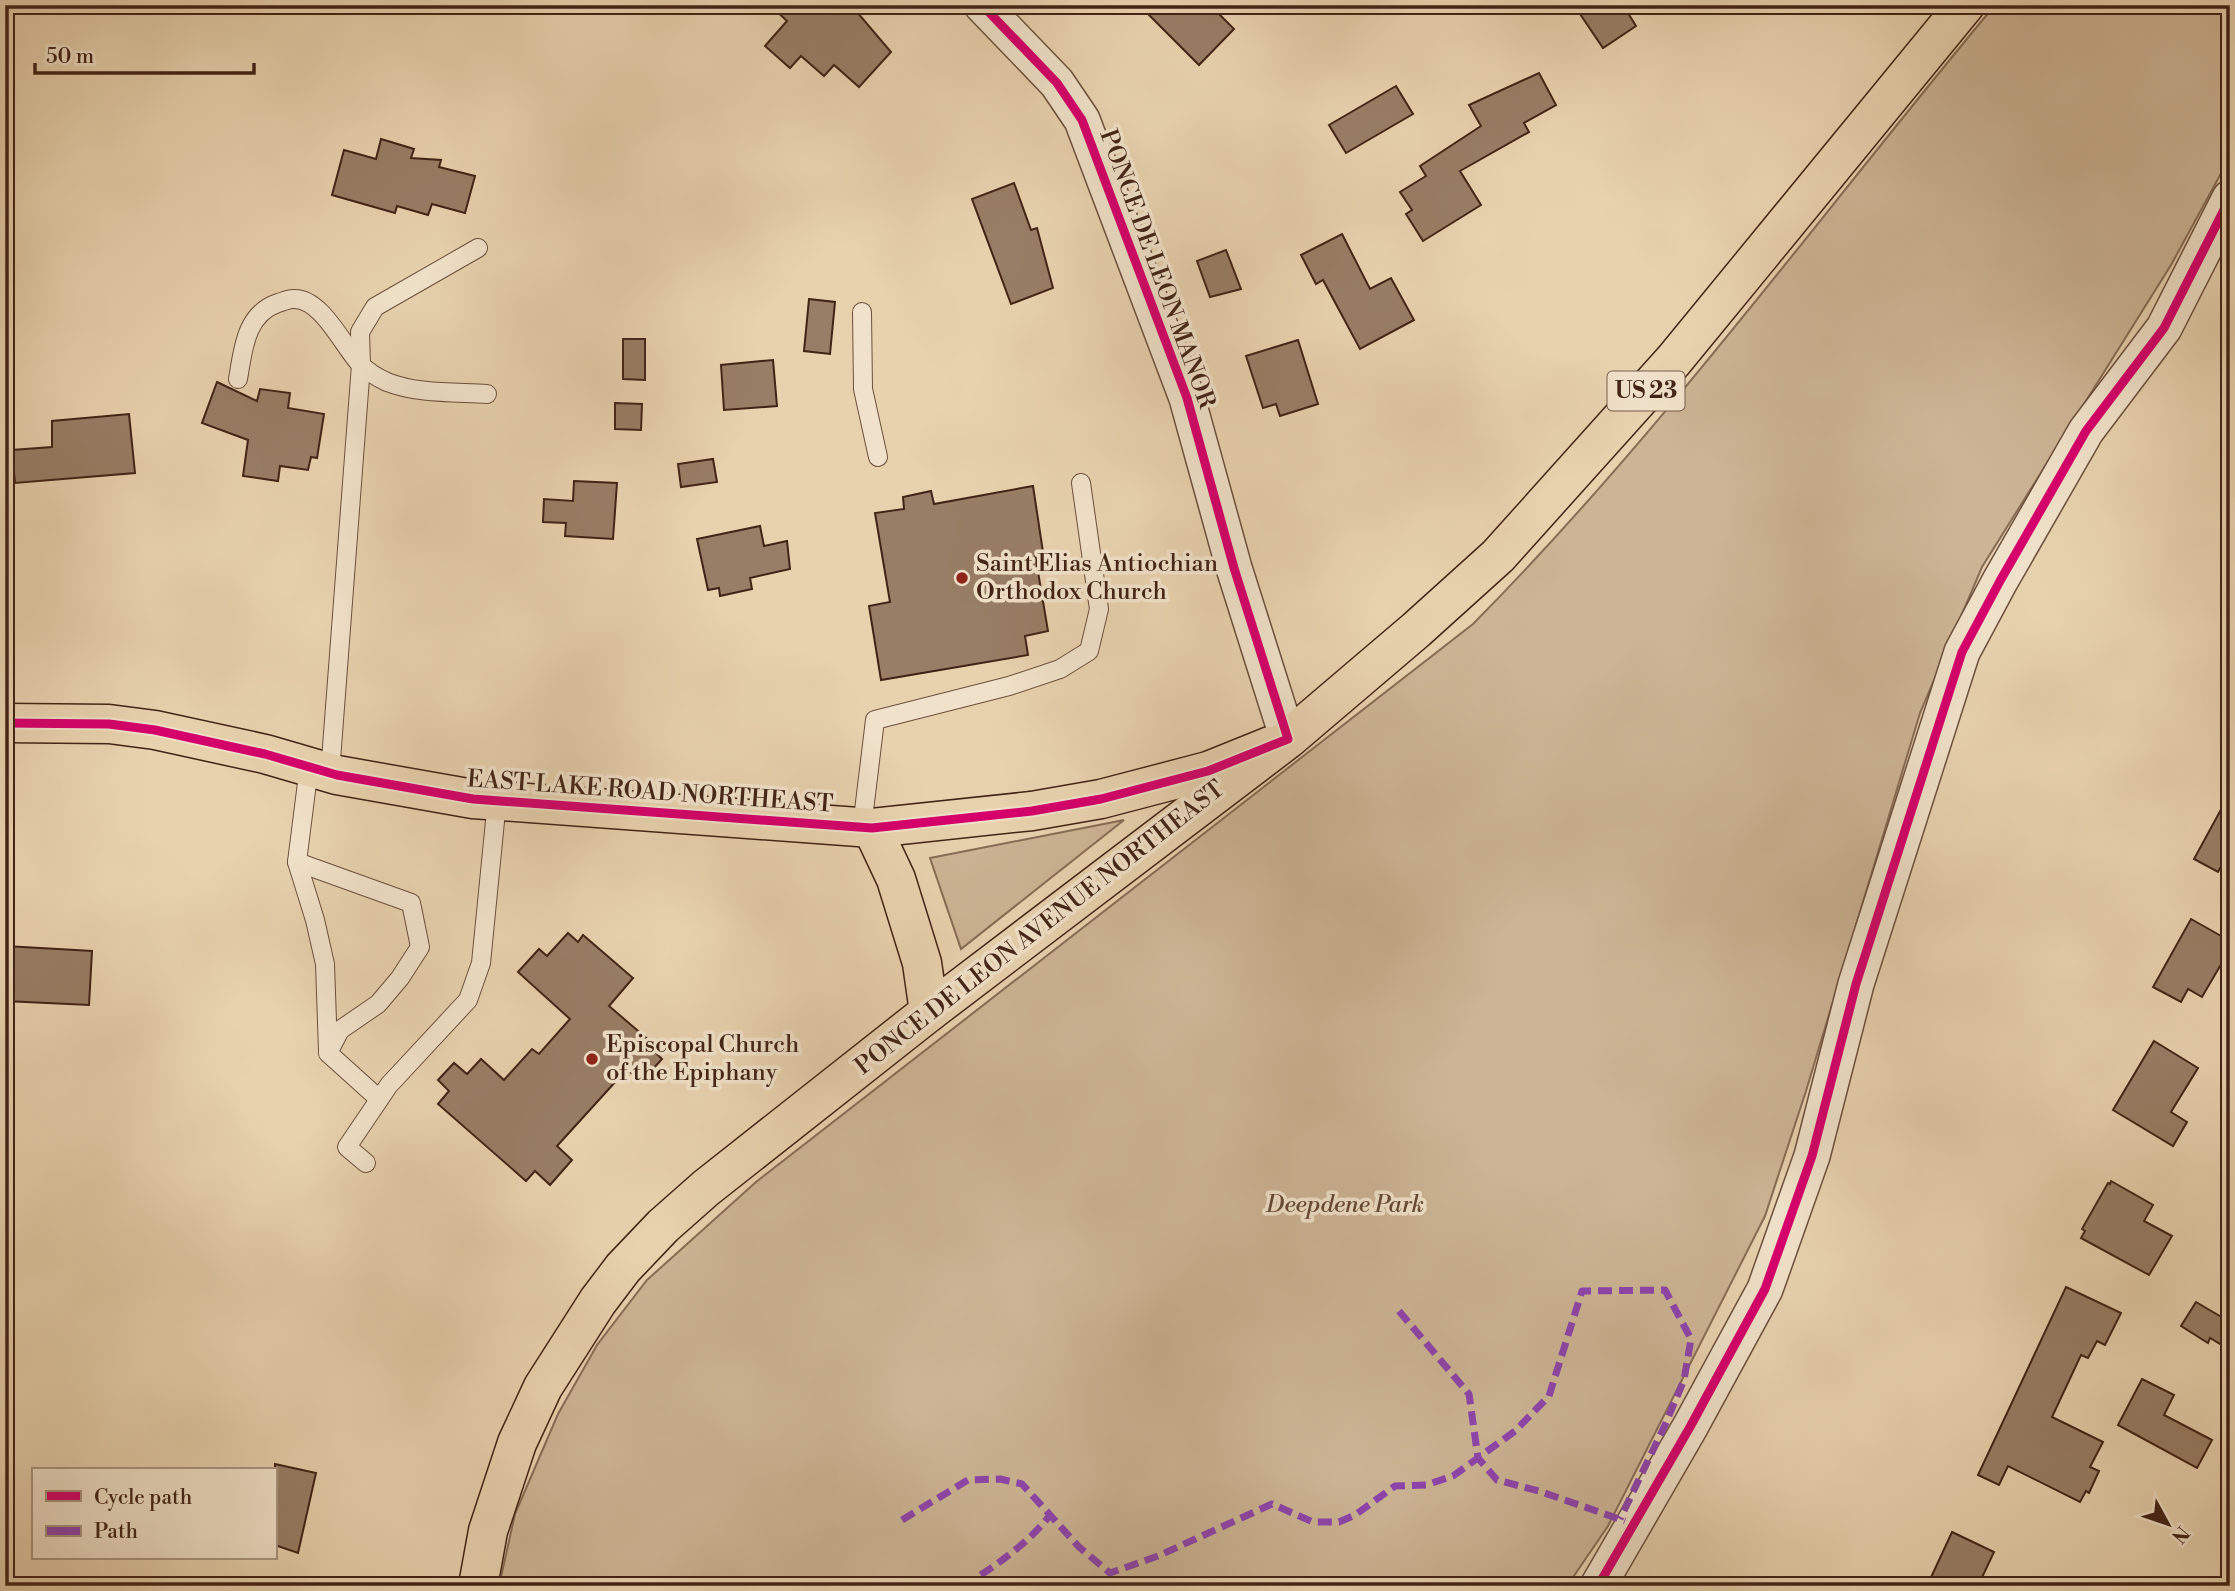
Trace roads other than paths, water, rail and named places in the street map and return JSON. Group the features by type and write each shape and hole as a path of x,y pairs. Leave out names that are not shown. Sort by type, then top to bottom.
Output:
{"main road":[{"name":"PONCE DE LEON AVENUE NORTHEAST","path":"478,1586 488,1531 517,1443 543,1387 598,1301 623,1268 663,1226 706,1188 929,1012 1288,738 1416,630 1498,556 1674,360 1965,5"},
{"name":"EAST LAKE ROAD NORTHEAST","path":"5,723 109,724 155,730 265,754 320,770 473,799 867,827 1032,811 1101,799 1208,771 1288,738"},
{"path":"867,827 896,879 922,964 929,1012"}],"street":[{"name":"PONCE DE LEON MANOR","path":"982,5 1058,83 1082,120 1187,398 1234,568 1288,738"},
{"path":"1598,1586 1690,1427 1765,1289 1812,1156 1856,984 1962,652 2086,431 2164,328 2230,198"}],"lane":[{"path":"379,1100 328,1053 326,964 297,862 320,770 361,365 360,332 376,307 478,248"},
{"path":"238,379 244,342 254,320 274,304 295,298 312,305 330,323 361,365 386,381 411,388 487,394"},
{"path":"862,312 863,389 878,457"},
{"path":"867,827 875,720 1009,686 1060,669 1089,651 1099,609 1081,484"},
{"path":"366,1163 347,1147 389,1085 468,1000 481,963 497,801"},
{"path":"297,862 411,903 420,947 400,978 378,1004 340,1030 328,1053"}],"place":[{"name":"Saint Elias Antiochian Orthodox Church","path":"962,578"},
{"name":"Episcopal Church of the Epiphany","path":"592,1059"}],"park label":[{"name":"Deepdene Park","path":"1345,1205"}]}
